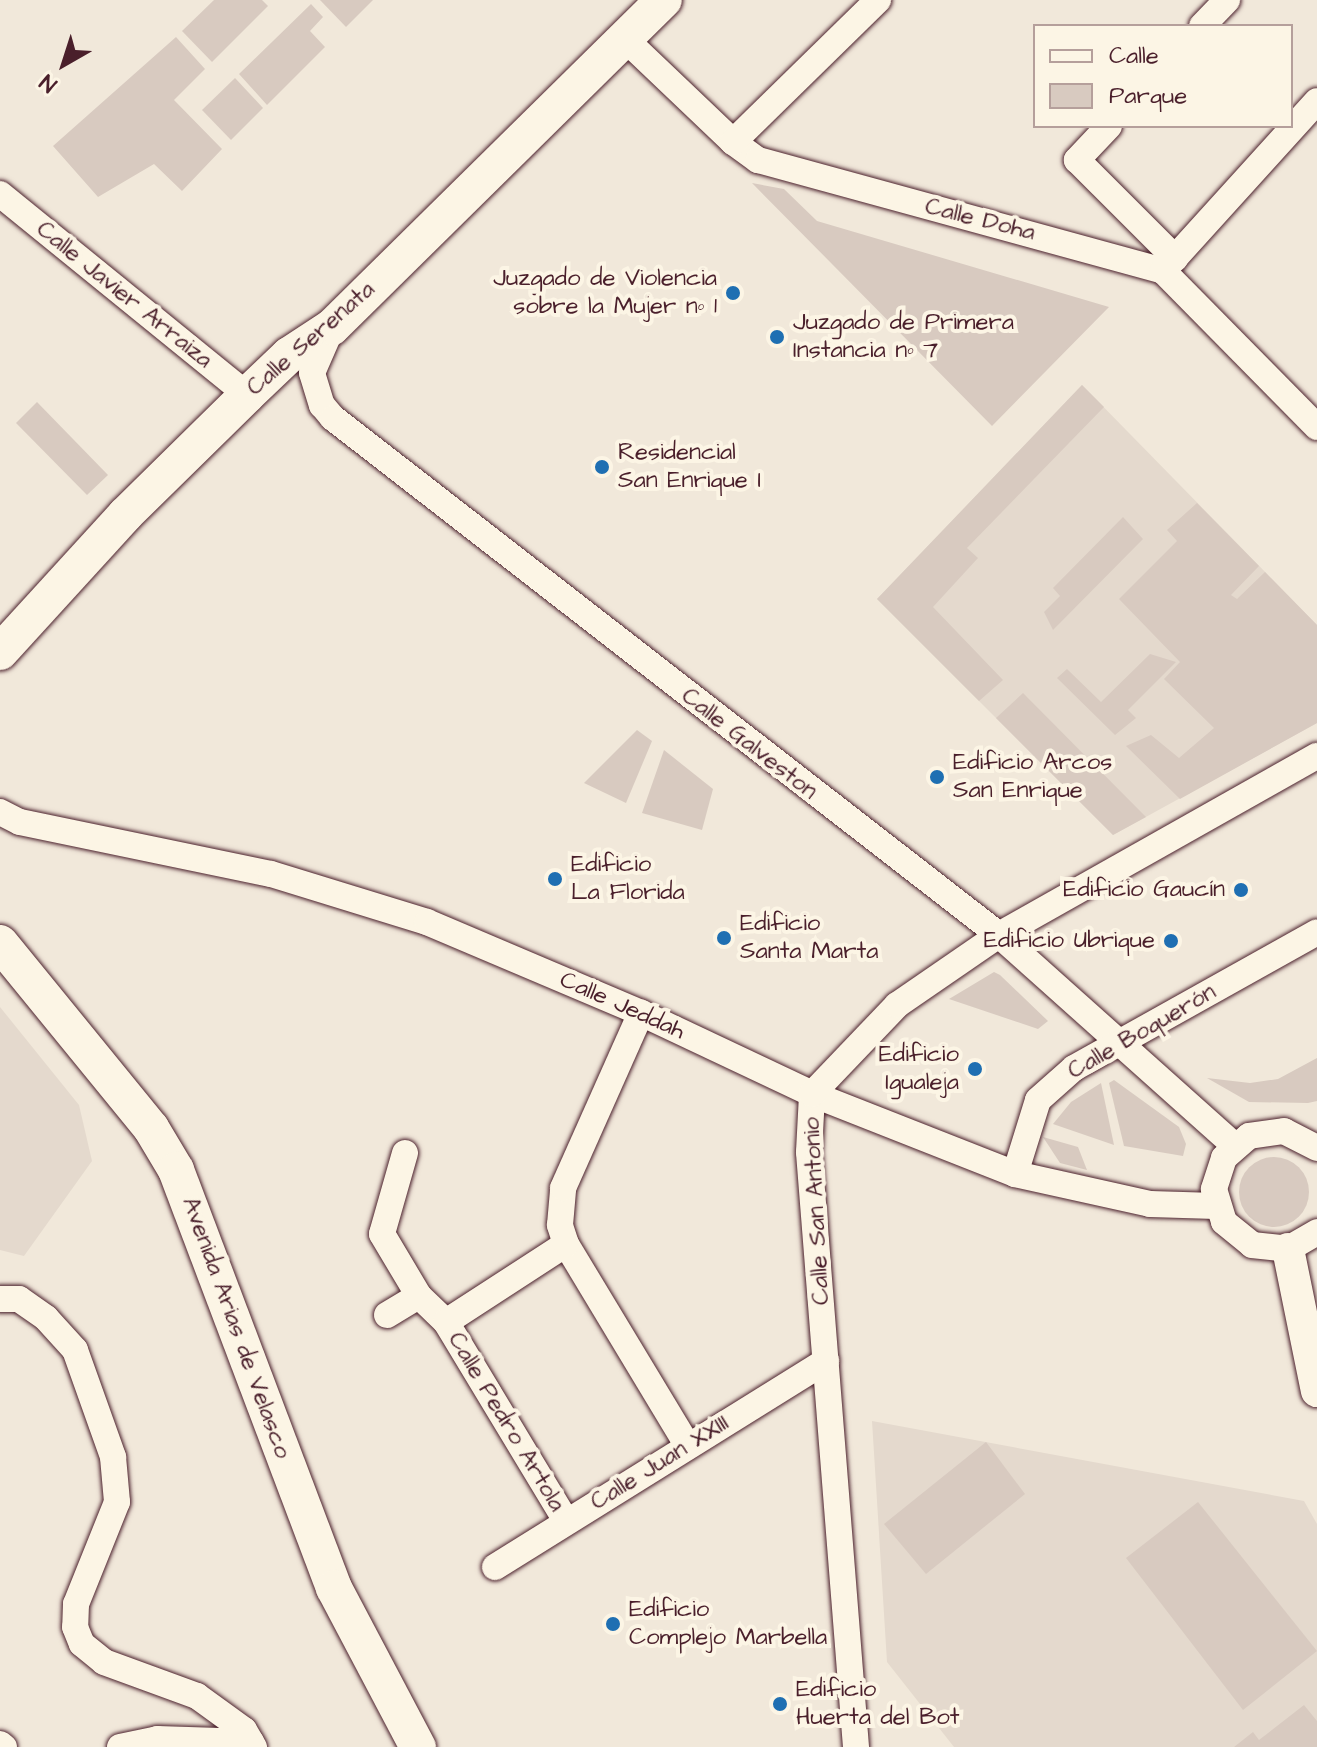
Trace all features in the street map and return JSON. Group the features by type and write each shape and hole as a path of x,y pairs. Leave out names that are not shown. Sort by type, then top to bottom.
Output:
{"main road":[{"name":"Calle Serenata","path":"0,652 125,515 247,395 289,355 332,327 664,0"},
{"name":"Avenida Arias de Velasco","path":"0,943 142,1115 176,1170 334,1588 418,1747"}],"street":[{"path":"733,142 878,0"},
{"path":"1204,24 1227,0"},
{"name":"Calle Doha","path":"625,39 733,142 758,160 794,172 1169,265"},
{"path":"1293,128 1317,101"},
{"path":"1107,128 1077,160 1317,427"},
{"path":"1169,265 1293,128"},
{"name":"Calle Javier Arraiza","path":"0,194 247,395"},
{"name":"Calle Galveston","path":"332,327 312,373 322,405 333,418 999,935 1117,1045 1234,1145"},
{"name":"Calle San Antonio","path":"856,1747 809,1152 812,1094 897,1005 999,935 1317,756"},
{"name":"Calle Jeddah","path":"7,820 221,862 427,922 641,1013 812,1094 1015,1174 1150,1204 1216,1206"},
{"name":"Calle Boquerón","path":"1015,1174 1038,1100 1074,1068 1317,932"},
{"path":"641,1013 563,1188 560,1225 566,1244 688,1446"},
{"path":"1317,1148 1284,1131 1266,1131 1234,1145 1217,1173 1216,1206 1236,1236 1269,1250 1288,1249 1317,1232"},
{"name":"Calle Pedro Artola","path":"405,1153 382,1234 419,1296 446,1322 566,1521"},
{"path":"446,1322 566,1244"},
{"path":"1288,1249 1317,1391"},
{"path":"387,1315 419,1296"},
{"path":"0,1299 19,1299 46,1318 75,1350 113,1457 114,1513 76,1604 75,1627 82,1644 104,1662 197,1696 244,1730 252,1744"},
{"name":"Calle Juan XXIII","path":"495,1567 826,1361"},
{"path":"120,1747 157,1739 252,1744"}],"shaded area":[{"path":"1082,385 1317,625 1317,723 1113,835 877,599"},
{"path":"0,1007 79,1105 92,1161 24,1256 0,1250"},
{"path":"872,1421 1304,1501 1317,1524 1317,1747 954,1747 887,1662"}],"green space":[{"path":"214,0 262,0 268,6 212,62 182,31"},
{"path":"320,0 373,0 346,27"},
{"path":"311,4 323,17 310,31 325,47 267,105 239,74"},
{"path":"176,37 205,69 174,100 222,149 182,191 154,164 98,197 53,146"},
{"path":"235,78 263,108 231,140 202,110"},
{"path":"752,183 784,189 817,221 1109,307 992,426"},
{"path":"1082,385 1104,407 967,548 978,558 933,607 1003,680 979,701 877,599"},
{"path":"37,402 108,475 87,495 16,423"},
{"path":"1197,503 1259,566 1231,595 1237,599 1265,572 1317,625 1317,723 1180,799 1126,746 1151,735 1179,758 1214,728 1164,679 1180,662 1119,599 1177,541 1167,530"},
{"path":"1123,517 1143,539 1053,630 1044,612 1060,596 1053,588"},
{"path":"1150,654 1176,662 1128,710 1136,718 1115,735 1057,678 1067,669 1101,702"},
{"path":"1023,693 1146,817 1113,835 996,718"},
{"path":"637,730 652,741 626,803 584,783"},
{"path":"664,750 713,789 702,830 642,813"},
{"path":"994,972 1048,1021 1038,1029 949,999"},
{"path":"1317,1058 1317,1101 1308,1103 1249,1102 1207,1078 1250,1083 1278,1079"},
{"path":"1114,1080 1179,1127 1186,1144 1183,1156 1124,1146 1109,1083"},
{"path":"1101,1083 1114,1145 1053,1124 1071,1102"},
{"path":"1043,1137 1078,1147 1087,1170 1060,1163"},
{"path":"1274,1157 1299,1167 1309,1192 1299,1217 1274,1227 1249,1217 1239,1192 1249,1167"},
{"path":"986,1442 1025,1494 926,1574 884,1524"},
{"path":"1198,1502 1317,1651 1243,1710 1126,1558"},
{"path":"1304,1705 1317,1721 1317,1747 1234,1747 1253,1732 1259,1740"}],"place":[{"name":"Juzgado de Violencia sobre la Mujer nº 1","path":"733,293"},
{"name":"Juzgado de Primera Instancia nº 7","path":"777,337"},
{"name":"Residencial San Enrique I","path":"602,467"},
{"name":"Edificio Arcos San Enrique","path":"937,777"},
{"name":"Edificio La Florida","path":"555,879"},
{"name":"Edificio Gaucín","path":"1241,890"},
{"name":"Edificio Santa Marta","path":"724,938"},
{"name":"Edificio Ubrique","path":"1171,941"},
{"name":"Edificio Igualeja","path":"975,1069"},
{"name":"Edificio Complejo Marbella","path":"613,1624"},
{"name":"Edificio Huerta del Bot","path":"780,1704"}]}
